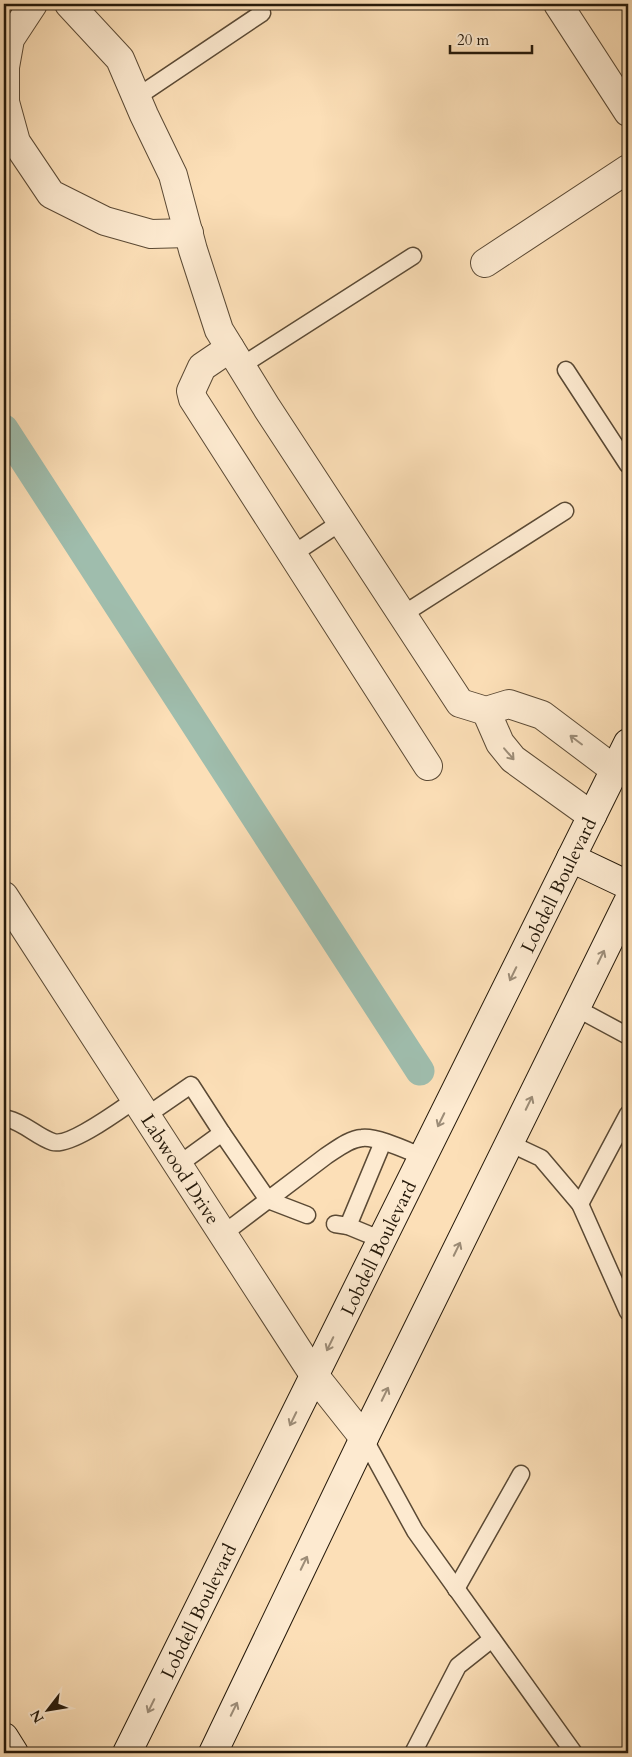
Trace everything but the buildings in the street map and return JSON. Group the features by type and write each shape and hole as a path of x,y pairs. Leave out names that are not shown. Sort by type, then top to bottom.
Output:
{"street":[{"path":"33,4 10,39 5,68 5,102 16,142 51,194 105,221 151,234 189,233"},
{"path":"69,4 120,59 173,175 219,330 460,704 486,711 509,704 542,715 615,770"},
{"path":"558,4 628,112"},
{"path":"485,263 628,169"},
{"path":"236,357 202,367 191,391 193,399 428,766"},
{"path":"486,711 500,743 513,759 592,816"},
{"name":"Lobdell Boulevard","path":"127,1753 628,742"},
{"path":"571,858 628,885"},
{"name":"Labwood Drive","path":"4,896 314,1376 364,1438"},
{"path":"212,1753 364,1438 628,902"},
{"path":"4,1737 14,1753"}],"lane":[{"path":"137,97 262,13"},
{"path":"236,357 413,256"},
{"path":"566,370 628,465"},
{"path":"402,615 565,511"},
{"path":"292,554 342,522"},
{"path":"576,1008 628,1036"},
{"path":"4,1122 8,1120 18,1122 58,1143 76,1137 191,1085 222,1134 268,1200 306,1215"},
{"path":"580,1204 628,1114"},
{"path":"178,1165 222,1134"},
{"path":"223,1234 326,1156 345,1144 362,1138 383,1142 423,1157"},
{"path":"382,1240 342,1225 383,1142"},
{"path":"509,1143 542,1158 580,1204 628,1312"},
{"path":"364,1438 415,1531 574,1753"},
{"path":"456,1588 521,1474"},
{"path":"413,1753 458,1666 492,1639"}],"waterway":[{"path":"4,429 420,1071"}]}
